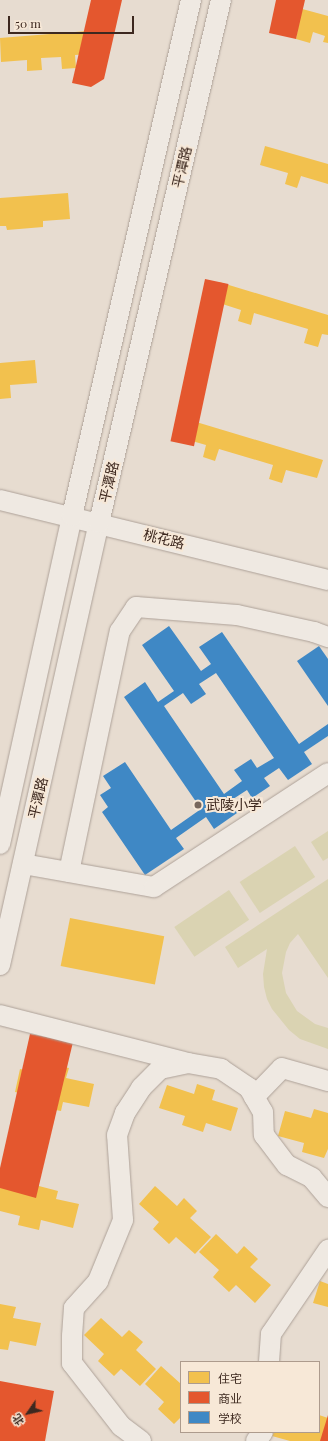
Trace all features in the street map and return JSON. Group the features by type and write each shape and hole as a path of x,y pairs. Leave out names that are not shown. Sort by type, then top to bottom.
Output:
{"street":[{"name":"平潭路","path":"0,844 72,516 190,0"},
{"name":"平潭路","path":"0,965 99,523 221,0"},
{"name":"桃花路","path":"0,500 72,516 328,580"},
{"path":"69,872 120,632 136,607 236,615 314,632 328,637"},
{"path":"23,864 154,887 328,773"},
{"path":"0,1015 188,1063 221,1069 249,1088 263,1112 264,1135 287,1165 312,1178 328,1197"},
{"path":"141,1441 121,1426 72,1363 74,1308 98,1281 123,1220 117,1135 125,1113 141,1088 160,1069 188,1063"},
{"path":"254,1097 282,1068 328,1081"},
{"path":"269,1361 270,1334 328,1250"},
{"path":"256,1441 262,1433"}],"shaded area":[{"path":"328,831 328,858 323,861 311,842"},
{"path":"295,846 315,877 260,913 240,882"},
{"path":"328,879 328,978 298,934 290,943 286,952 282,973 286,993 297,1011 315,1024 328,1028 328,1049 300,1039 289,1030 272,1009 267,999 264,987 263,974 267,949 238,968 225,947"},
{"path":"229,890 249,920 194,957 174,927"}],"building: 住宅":[{"path":"284,4 328,16 328,43 323,42 325,36 313,32 310,43 296,39 298,28 279,22"},
{"path":"100,30 102,53 75,55 76,68 62,69 61,57 41,58 42,70 27,71 27,60 1,62 0,38"},
{"path":"265,146 328,164 328,184 301,176 297,188 285,184 288,173 260,165"},
{"path":"68,193 70,219 43,221 43,227 7,230 6,226 0,226 0,198"},
{"path":"219,282 328,315 328,335 322,334 318,347 304,343 308,329 254,313 251,325 238,321 241,310 213,301"},
{"path":"35,360 37,383 10,385 11,398 0,399 0,363"},
{"path":"183,418 323,460 317,478 286,470 282,483 269,479 273,465 219,449 215,461 203,457 206,445 178,437"},
{"path":"70,918 164,936 155,984 61,966"},
{"path":"50,1064 69,1068 66,1078 94,1084 89,1107 63,1102 61,1111 40,1107 42,1098 15,1092 20,1069 48,1075"},
{"path":"197,1084 215,1090 212,1100 238,1108 231,1131 206,1123 203,1132 182,1125 185,1116 159,1108 167,1085 194,1094"},
{"path":"314,1109 328,1113 328,1149 324,1158 302,1152 304,1143 278,1136 285,1111 311,1118"},
{"path":"16,1180 58,1191 56,1199 79,1204 73,1228 41,1220 39,1230 18,1225 20,1216 0,1211 0,1187 13,1191"},
{"path":"155,1186 177,1206 184,1198 197,1211 190,1218 211,1237 195,1254 176,1237 169,1244 153,1229 159,1222 139,1204"},
{"path":"216,1234 237,1254 244,1246 258,1259 250,1267 271,1285 255,1303 236,1285 229,1292 213,1277 219,1270 199,1252"},
{"path":"320,1281 328,1284 328,1307 313,1303"},
{"path":"0,1304 16,1307 13,1318 41,1323 36,1346 10,1341 8,1350 0,1349"},
{"path":"101,1318 122,1337 129,1330 143,1342 136,1350 156,1369 140,1386 121,1369 114,1376 98,1361 104,1354 84,1335"},
{"path":"161,1366 180,1383 180,1418 174,1424 158,1409 164,1402 145,1384"},
{"path":"320,1415 328,1418 328,1441 290,1441 272,1436 274,1433 320,1433"}],"building: 商业":[{"path":"91,0 122,0 104,79 91,87 72,83"},
{"path":"276,0 305,0 296,39 269,33"},
{"path":"205,279 228,284 194,446 170,441"},
{"path":"30,1034 73,1042 36,1198 0,1188 0,1168"},
{"path":"0,1381 54,1391 45,1441 0,1441"},
{"path":"328,1415 328,1441 320,1441"}],"building: 学校":[{"path":"169,626 201,671 211,664 199,647 222,632 299,744 328,724 328,736 304,752 312,764 288,780 279,768 264,778 270,786 252,798 247,790 230,801 237,813 214,829 206,817 176,838 184,849 145,875 102,812 108,807 100,795 111,788 103,776 125,762 171,830 201,809 124,697 145,682 158,702 174,691 142,645","holes":["216,673 274,758 257,768 251,759 234,770 242,781 224,794 164,706 183,693 191,704 206,694 199,684"]},
{"path":"319,646 328,659 328,706 297,661"}],"place":[{"name":"武陵小学","path":"198,805"}]}
